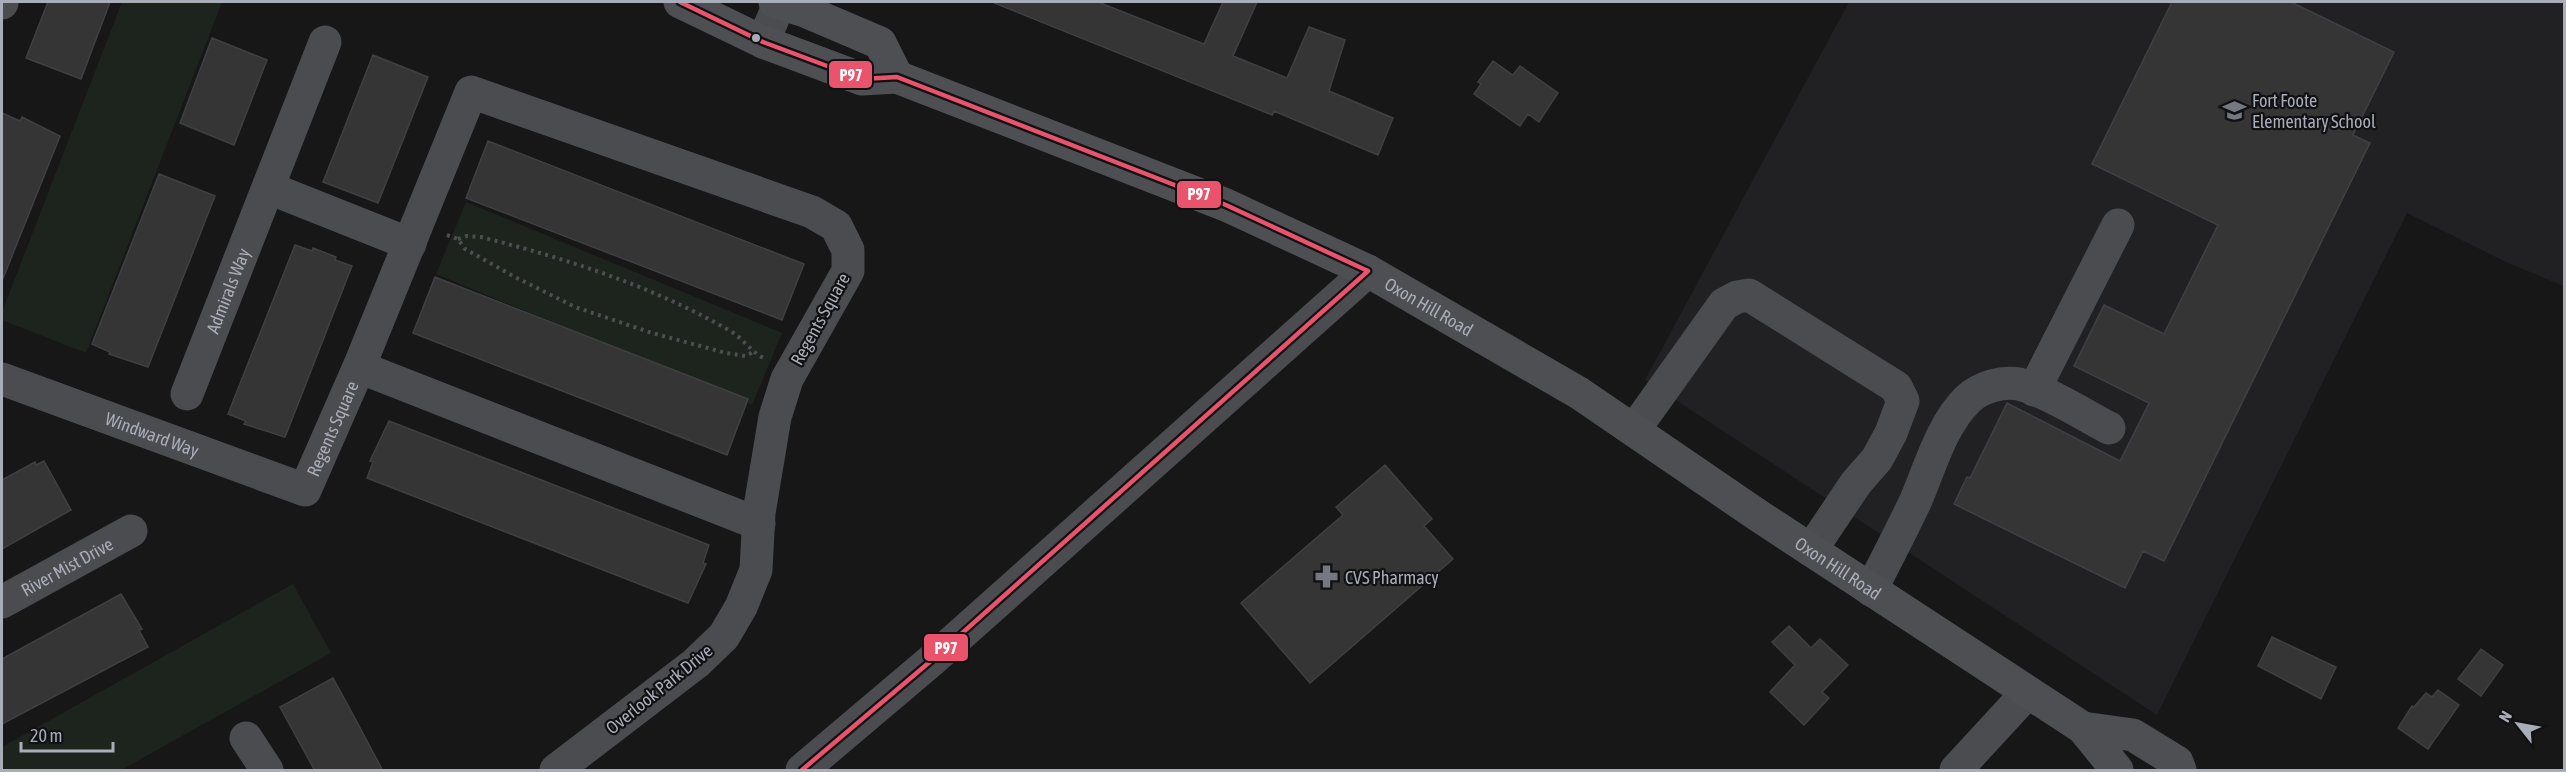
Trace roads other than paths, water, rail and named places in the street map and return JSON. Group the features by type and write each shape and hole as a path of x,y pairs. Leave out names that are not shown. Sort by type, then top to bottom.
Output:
{"main road":[{"name":"Oxon Hill Road","path":"680,2 763,42 862,80 897,77 1226,205 1368,271 1579,393 1871,590 2083,728 2117,771"},
{"path":"778,2 880,43 897,77"},
{"name":"Oxon Hill Road","path":"2083,728 2133,735 2177,762 2180,771"}],"street":[{"path":"763,42 778,2"},
{"name":"Admirals Way","path":"187,393 325,42"},
{"name":"Regents Square","path":"305,490 359,367 471,92 812,212 836,226 848,250 848,271 787,379 775,417 759,524 359,367"},
{"path":"269,188 410,244"},
{"path":"2034,390 2118,225"},
{"path":"802,771 959,637 1368,271"},
{"path":"1634,430 1724,304 1737,297 1749,295 1896,387 1903,401 1892,433 1877,459 1856,483 1811,550"},
{"name":"Windward Way","path":"2,379 305,490"},
{"path":"1871,590 1959,409 1971,397 1993,384 2019,384 2109,428"},
{"name":"Overlook Park Drive","path":"556,771 696,663 724,636 741,608 756,570 759,524"},
{"name":"River Mist Drive","path":"2,602 131,531"},
{"path":"1956,771 2027,693"},
{"path":"246,738 267,771"}],"place":[{"name":"Fort Foote Elementary School","path":"2234,110"},
{"name":"CVS Pharmacy","path":"1327,577"}]}
